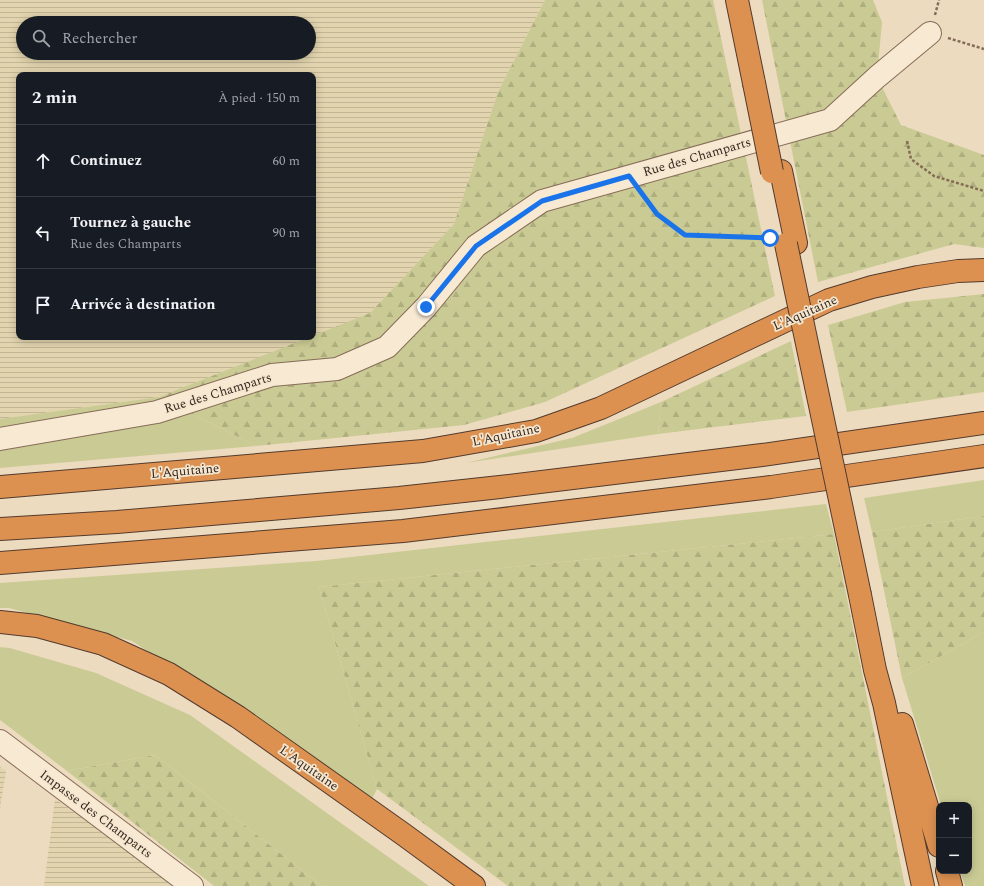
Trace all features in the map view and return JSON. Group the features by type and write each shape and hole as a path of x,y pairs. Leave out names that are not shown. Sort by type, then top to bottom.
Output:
{"highway":[{"path":"736,0 758,82"},
{"path":"744,0 758,82 776,172 784,242 865,594 923,886"},
{"name":"L'Aquitaine","path":"0,487 423,451 536,431 601,408 829,300 872,287 918,277 958,271 984,270"},
{"path":"0,530 399,498 492,488 762,455 984,423"},
{"path":"0,563 403,531 771,488 984,456"},
{"path":"865,594 937,838"},
{"name":"L'Aquitaine","path":"0,622 37,626 103,644 169,674 238,717 474,886"},
{"path":"948,874 951,886"}],"street":[{"name":"Rue des Champarts","path":"0,439 157,412 272,375 337,369 387,347 426,307 476,246 542,201 830,120 877,77 930,33"},
{"name":"Impasse des Champarts","path":"0,741 192,886"}],"path":[{"path":"907,141 911,159 934,176 984,191"},
{"path":"629,176 657,214 685,235 784,242"}],"shaded area":[{"path":"0,0 545,0 498,92 454,224 370,313 316,336 316,72 16,72 16,340 304,340 159,397 0,419"},
{"path":"0,767 6,771 0,809"},
{"path":"55,799 183,886 44,886"}],"green space":[{"path":"545,0 713,0 775,296 545,402 464,425 256,446 159,397 302,340 316,340 316,334 370,313 454,224 498,92"},
{"path":"762,0 873,0 882,22 877,77 901,125 984,155 984,248 954,244 818,282"},
{"path":"984,294 984,392 847,412 828,325 905,302"},
{"path":"791,341 806,416 658,434 661,402"},
{"path":"159,397 256,446 0,468 0,419"},
{"path":"661,402 658,434 466,463 572,438"},
{"path":"984,480 984,516 872,532 864,498"},
{"path":"826,504 834,534 319,587 377,789 372,799 132,641 9,608 0,608 0,583 316,561"},
{"path":"984,516 984,632 902,678 872,532"},
{"path":"834,534 905,886 508,886 377,789 319,587"},
{"path":"984,632 984,886 965,886 961,874 972,874 972,802 940,802 902,678"},
{"path":"0,647 10,648 96,673 190,715 429,886 322,886 155,755 67,771 0,720"},
{"path":"155,755 322,886 214,886 67,771"}],"route":[{"path":"426,307 476,246 542,201 629,176 657,214 685,235 770,238"}]}
